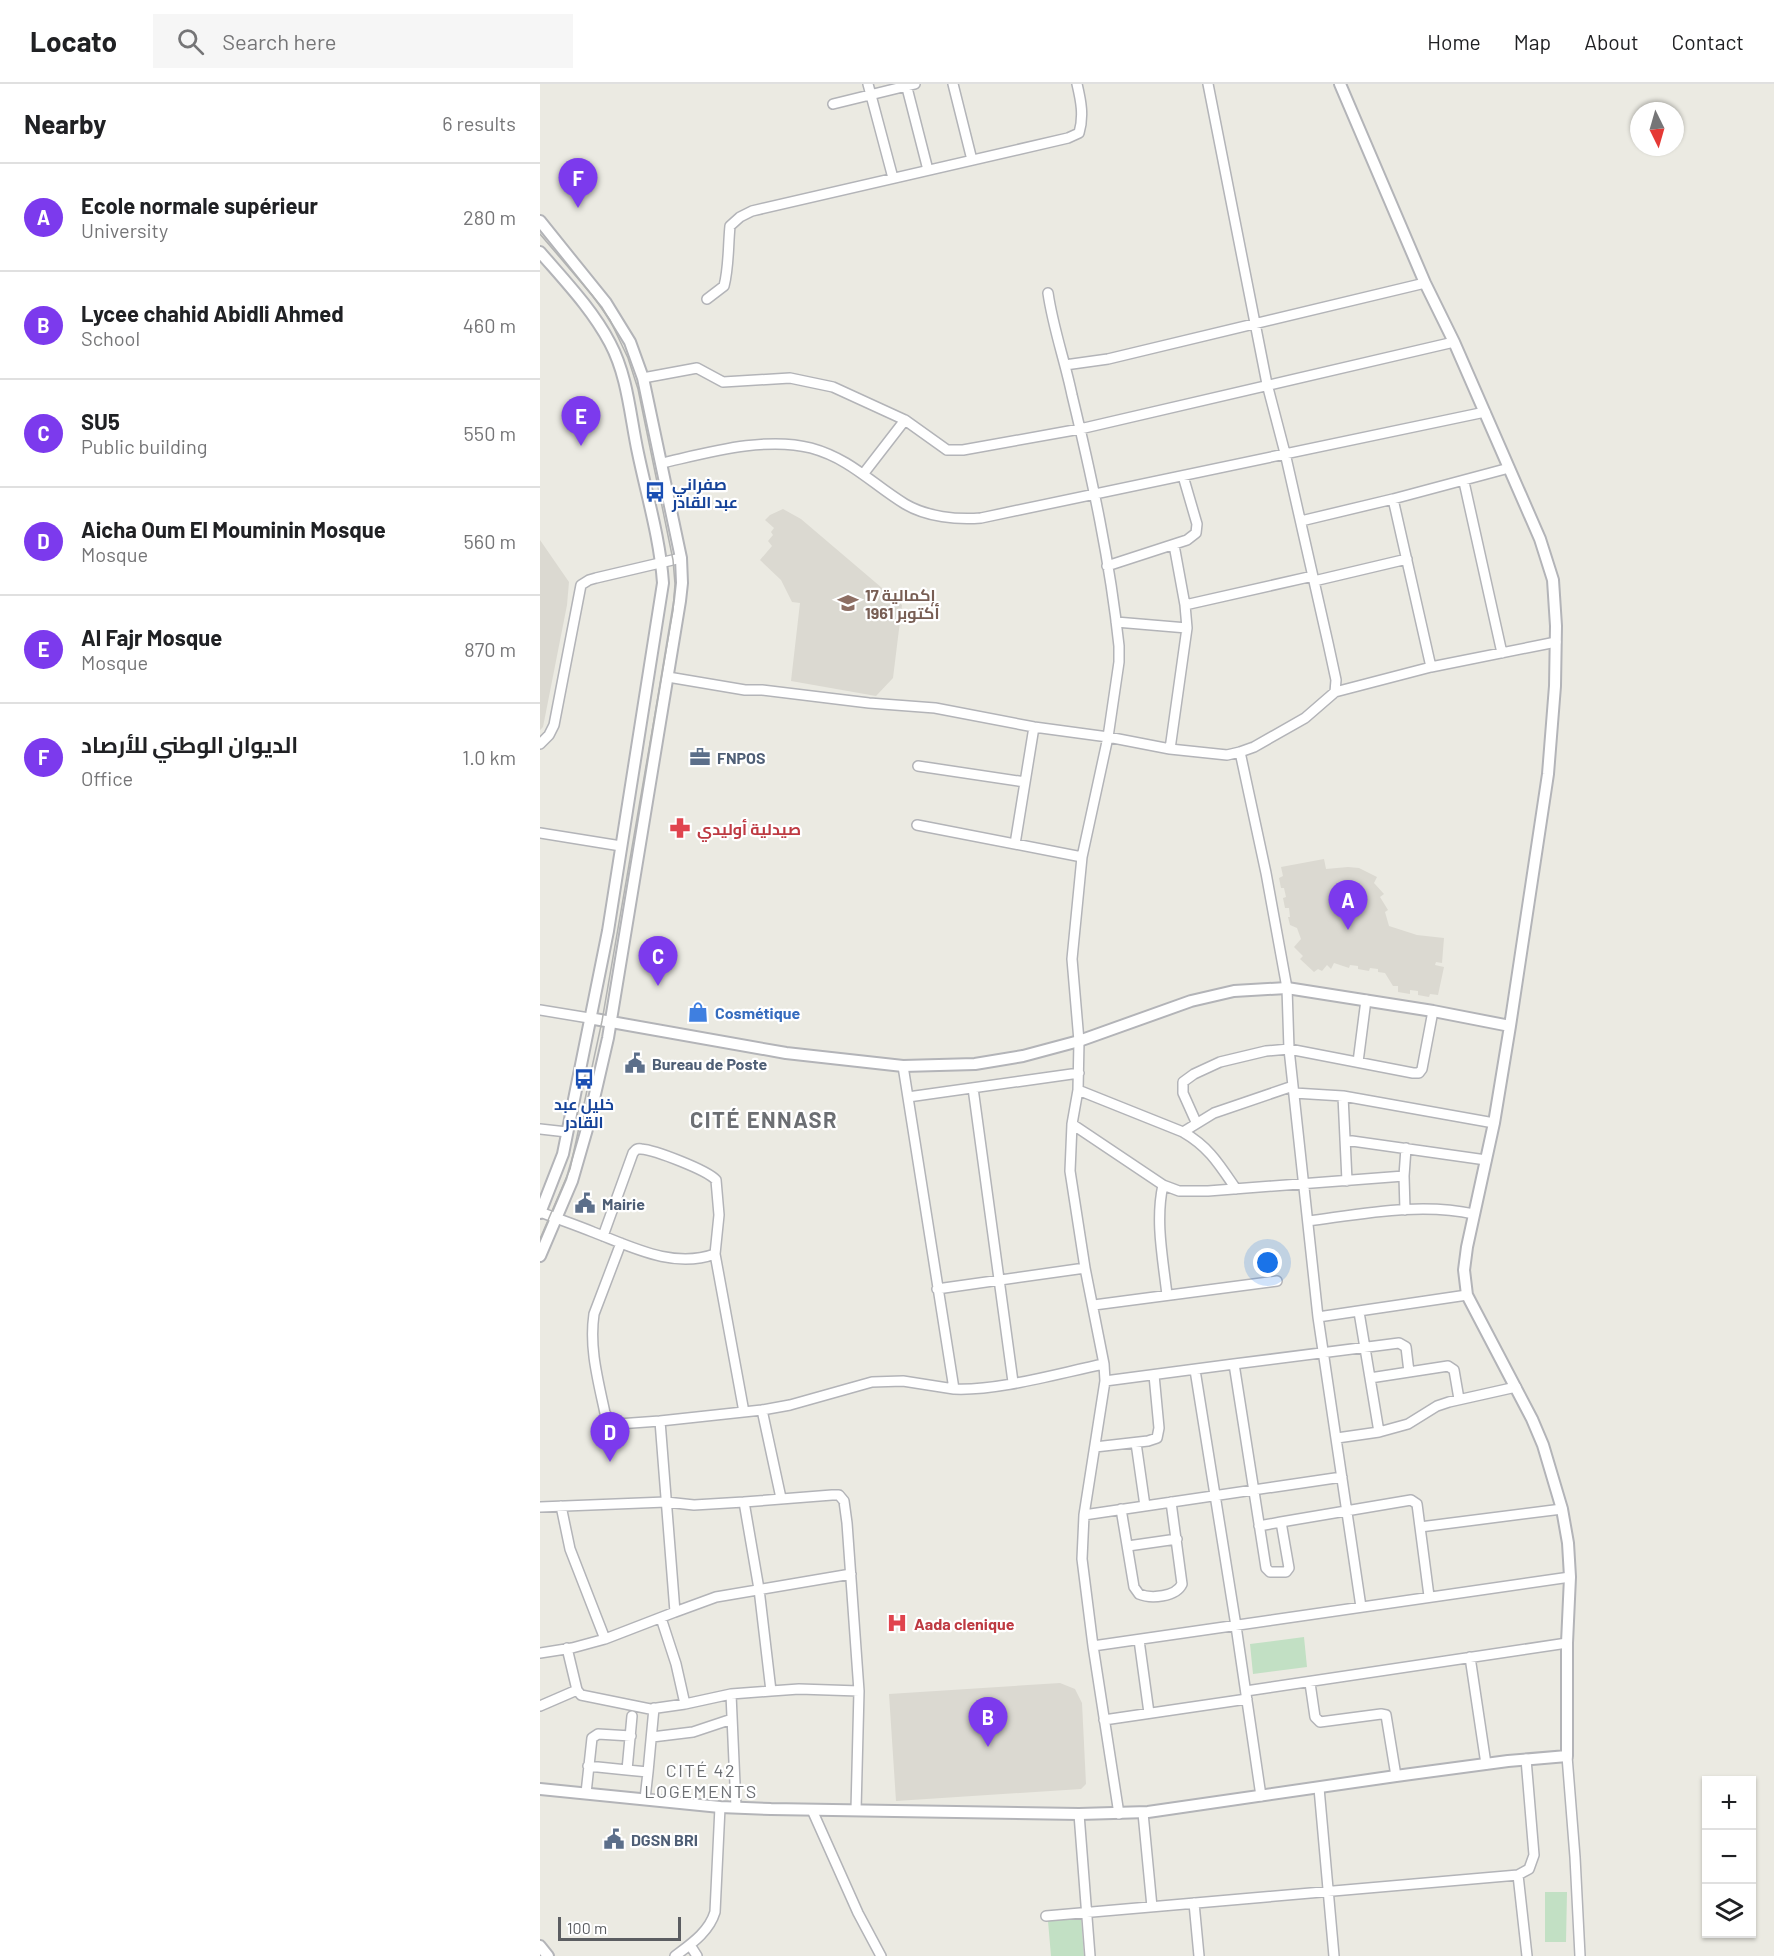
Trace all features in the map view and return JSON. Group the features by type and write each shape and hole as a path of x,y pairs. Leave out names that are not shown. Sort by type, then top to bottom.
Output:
{"street":[{"path":"868,84 893,178"},
{"path":"953,84 972,160"},
{"path":"707,299 724,286 730,226 740,217 752,211 1068,138 1079,133 1082,121 1077,84"},
{"path":"1208,84 1268,384 1336,680 1335,692"},
{"path":"1340,84 1425,283 1485,411 1540,539 1552,580 1556,642 1548,774 1494,1123 1464,1270 1467,1296 1481,1319 1543,1445 1562,1509 1568,1544 1570,1577 1566,1756 1575,1857 1580,1956"},
{"path":"833,104 909,85 928,170"},
{"path":"540,221 606,303 630,342 643,378 662,463 681,558 682,583 610,1022 585,1139 572,1180 540,1256"},
{"path":"540,252 601,326 620,365 662,562 663,583 608,932 567,1132 559,1165 540,1213 650,1254 675,1259 701,1258 715,1254"},
{"path":"1065,365 1108,359 1425,283"},
{"path":"1048,293 1053,323 1096,495 1116,622 1119,662 1107,737 1082,857 1072,959 1079,1041 1079,1073 1072,1124 1070,1171 1085,1268 1104,1364 1105,1381 1084,1515 1083,1567 1119,1814"},
{"path":"643,378 697,368 723,382 790,378 833,387 905,420 947,450 963,450 1080,429 1454,342"},
{"path":"662,463 734,447 797,446 826,453 864,473 906,505 934,514 968,519 996,516 1485,411"},
{"path":"864,473 905,420"},
{"path":"1301,521 1464,482 1509,468"},
{"path":"1107,567 1174,545 1187,540 1196,533 1197,524 1183,476"},
{"path":"1464,482 1502,653"},
{"path":"1393,499 1431,667"},
{"path":"1170,749 1187,628 1174,545"},
{"path":"540,744 549,735 554,725 581,585 589,580 681,558"},
{"path":"1185,605 1407,559"},
{"path":"1116,622 1187,628"},
{"path":"668,676 745,690 935,708 1034,727 1210,754 1240,752 1305,718 1335,692 1431,667 1556,642"},
{"path":"1015,844 1034,727"},
{"path":"1240,752 1266,873 1287,988 1289,1049 1318,1317 1361,1607"},
{"path":"918,766 1025,782"},
{"path":"917,825 1082,857"},
{"path":"540,833 621,846"},
{"path":"540,1010 786,1053 903,1066 942,1066 998,1061 1079,1041 1216,994 1287,988 1434,1011 1510,1026"},
{"path":"1358,1062 1366,1000"},
{"path":"1196,1122 1182,1090 1183,1082 1186,1078 1220,1062 1244,1054 1289,1049 1419,1073 1422,1069 1434,1011"},
{"path":"903,1066 954,1389"},
{"path":"908,1097 1079,1073"},
{"path":"973,1088 1013,1382"},
{"path":"1183,1132 1214,1113 1293,1089 1494,1123"},
{"path":"1078,1090 1183,1132 1196,1140 1211,1153 1236,1189"},
{"path":"1343,1096 1347,1181"},
{"path":"1072,1124 1163,1185 1179,1191 1404,1176"},
{"path":"540,1129 567,1132"},
{"path":"1345,1140 1486,1160"},
{"path":"1405,1210 1404,1176 1407,1148"},
{"path":"603,1236 633,1152 637,1149 706,1171 716,1180 719,1215 715,1254 744,1412"},
{"path":"1163,1185 1159,1223 1167,1295"},
{"path":"1308,1221 1405,1210 1445,1210 1474,1214"},
{"path":"621,1243 594,1314 592,1326 592,1348 605,1413 611,1421 618,1424 762,1410 806,1401 872,1382 903,1382 954,1389 973,1389 1104,1364"},
{"path":"937,1289 1085,1268"},
{"path":"1094,1305 1277,1281"},
{"path":"1318,1317 1467,1296"},
{"path":"1359,1312 1378,1432"},
{"path":"1105,1381 1400,1342 1406,1347 1409,1372"},
{"path":"1234,1364 1259,1526 1267,1570 1270,1572 1285,1572 1288,1568 1281,1522"},
{"path":"1370,1378 1451,1367 1456,1375 1459,1399"},
{"path":"1195,1370 1261,1797"},
{"path":"1095,1447 1136,1443 1157,1438 1159,1433 1154,1375"},
{"path":"1337,1438 1378,1432 1408,1424 1437,1406 1459,1399 1516,1388"},
{"path":"762,1410 781,1498"},
{"path":"660,1421 675,1612"},
{"path":"1136,1443 1146,1506"},
{"path":"1084,1515 1342,1477"},
{"path":"540,1507 666,1502 694,1504 841,1496 846,1514 859,1691 856,1810"},
{"path":"1259,1526 1411,1500 1417,1504 1429,1596"},
{"path":"744,1502 759,1589 771,1691"},
{"path":"1121,1509 1136,1591 1141,1596 1150,1597 1173,1593 1181,1587 1182,1580 1171,1502"},
{"path":"561,1506 570,1549 605,1639"},
{"path":"1420,1527 1562,1509"},
{"path":"1128,1546 1176,1539"},
{"path":"540,1653 605,1639 708,1599 850,1574"},
{"path":"1093,1646 1570,1577"},
{"path":"661,1618 676,1664 685,1704"},
{"path":"1139,1640 1149,1713"},
{"path":"1104,1720 1310,1683 1567,1643"},
{"path":"567,1648 578,1690 582,1696 635,1707 654,1708 731,1694 799,1689 859,1691"},
{"path":"1470,1657 1486,1764"},
{"path":"1310,1683 1315,1717 1320,1722 1386,1715 1396,1776"},
{"path":"540,1706 578,1690"},
{"path":"731,1694 736,1807"},
{"path":"645,1799 654,1708"},
{"path":"627,1770 632,1716"},
{"path":"652,1737 693,1732 732,1719"},
{"path":"586,1793 590,1741 593,1736 601,1734 631,1736"},
{"path":"540,1789 720,1807 1119,1814 1143,1813 1261,1797 1486,1764 1566,1756"},
{"path":"1046,1916 1518,1875 1529,1869 1534,1855 1526,1759"},
{"path":"588,1766 648,1772"},
{"path":"1319,1788 1334,1956"},
{"path":"675,1956 708,1927 715,1912 720,1807"},
{"path":"812,1810 858,1913 881,1956"},
{"path":"1143,1813 1152,1907"},
{"path":"1079,1814 1090,1956"},
{"path":"1518,1875 1527,1956"},
{"path":"1194,1903 1199,1956"},
{"path":"690,1945 697,1956"},
{"path":"540,1946 548,1956"}],"shaded area":[{"name":"إكمالية 17 أكتوبر 1961","path":"783,509 801,519 902,605 893,678 876,696 791,681 800,603 792,602 781,580 760,560 772,546 768,541 773,535 771,532 774,528 765,520"},
{"path":"540,540 569,582 567,605 543,727 540,730"},
{"path":"1324,859 1326,869 1359,868 1377,877 1374,883 1384,894 1380,897 1388,910 1385,912 1389,926 1417,935 1444,938 1442,963 1436,962 1435,965 1444,967 1438,995 1430,994 1429,997 1418,995 1418,991 1410,990 1410,994 1398,992 1398,986 1393,986 1385,973 1378,972 1378,969 1370,968 1369,971 1358,969 1358,966 1350,965 1349,968 1334,963 1331,969 1327,965 1322,971 1318,969 1314,972 1300,959 1303,956 1294,947 1301,939 1297,928 1290,925 1289,908 1285,908 1283,898 1286,897 1279,878 1283,876 1281,867"},
{"path":"1060,1683 1075,1689 1082,1703 1086,1784 1081,1789 896,1801 889,1694"}],"green space":[{"path":"1304,1637 1307,1667 1253,1674 1250,1644"},
{"path":"1545,1892 1567,1892 1566,1942 1545,1942"},
{"path":"1081,1918 1084,1956 1051,1956 1048,1921"}],"tram line":[{"path":"540,234 592,295 610,320 628,358 638,389 673,560 675,584 673,610 602,1021 570,1169 540,1239"}],"place":[{"name":"الديوان الوطني للأرصاد","path":"578,208"},
{"name":"Al Fajr Mosque","path":"581,446"},
{"name":"صفراني عبد القادر","path":"655,492"},
{"name":"إكمالية 17 أكتوبر 1961","path":"848,603"},
{"name":"FNPOS","path":"700,757"},
{"name":"صيدلية أوليدي","path":"680,828"},
{"name":"Ecole normale supérieur","path":"1348,930"},
{"name":"SU5","path":"658,986"},
{"name":"Cosmétique","path":"698,1012"},
{"name":"Bureau de Poste","path":"635,1063"},
{"name":"خليل عبد القادر","path":"584,1079"},
{"name":"Mairie","path":"585,1203"},
{"name":"Aicha Oum El Mouminin Mosque","path":"610,1462"},
{"name":"Aada clenique","path":"897,1623"},
{"name":"Lycee chahid Abidli Ahmed","path":"988,1747"},
{"name":"DGSN BRI","path":"614,1839"}],"district":[{"name":"CITÉ ENNASR","path":"764,1119"},
{"name":"CITÉ 42 LOGEMENTS","path":"701,1780"}]}
